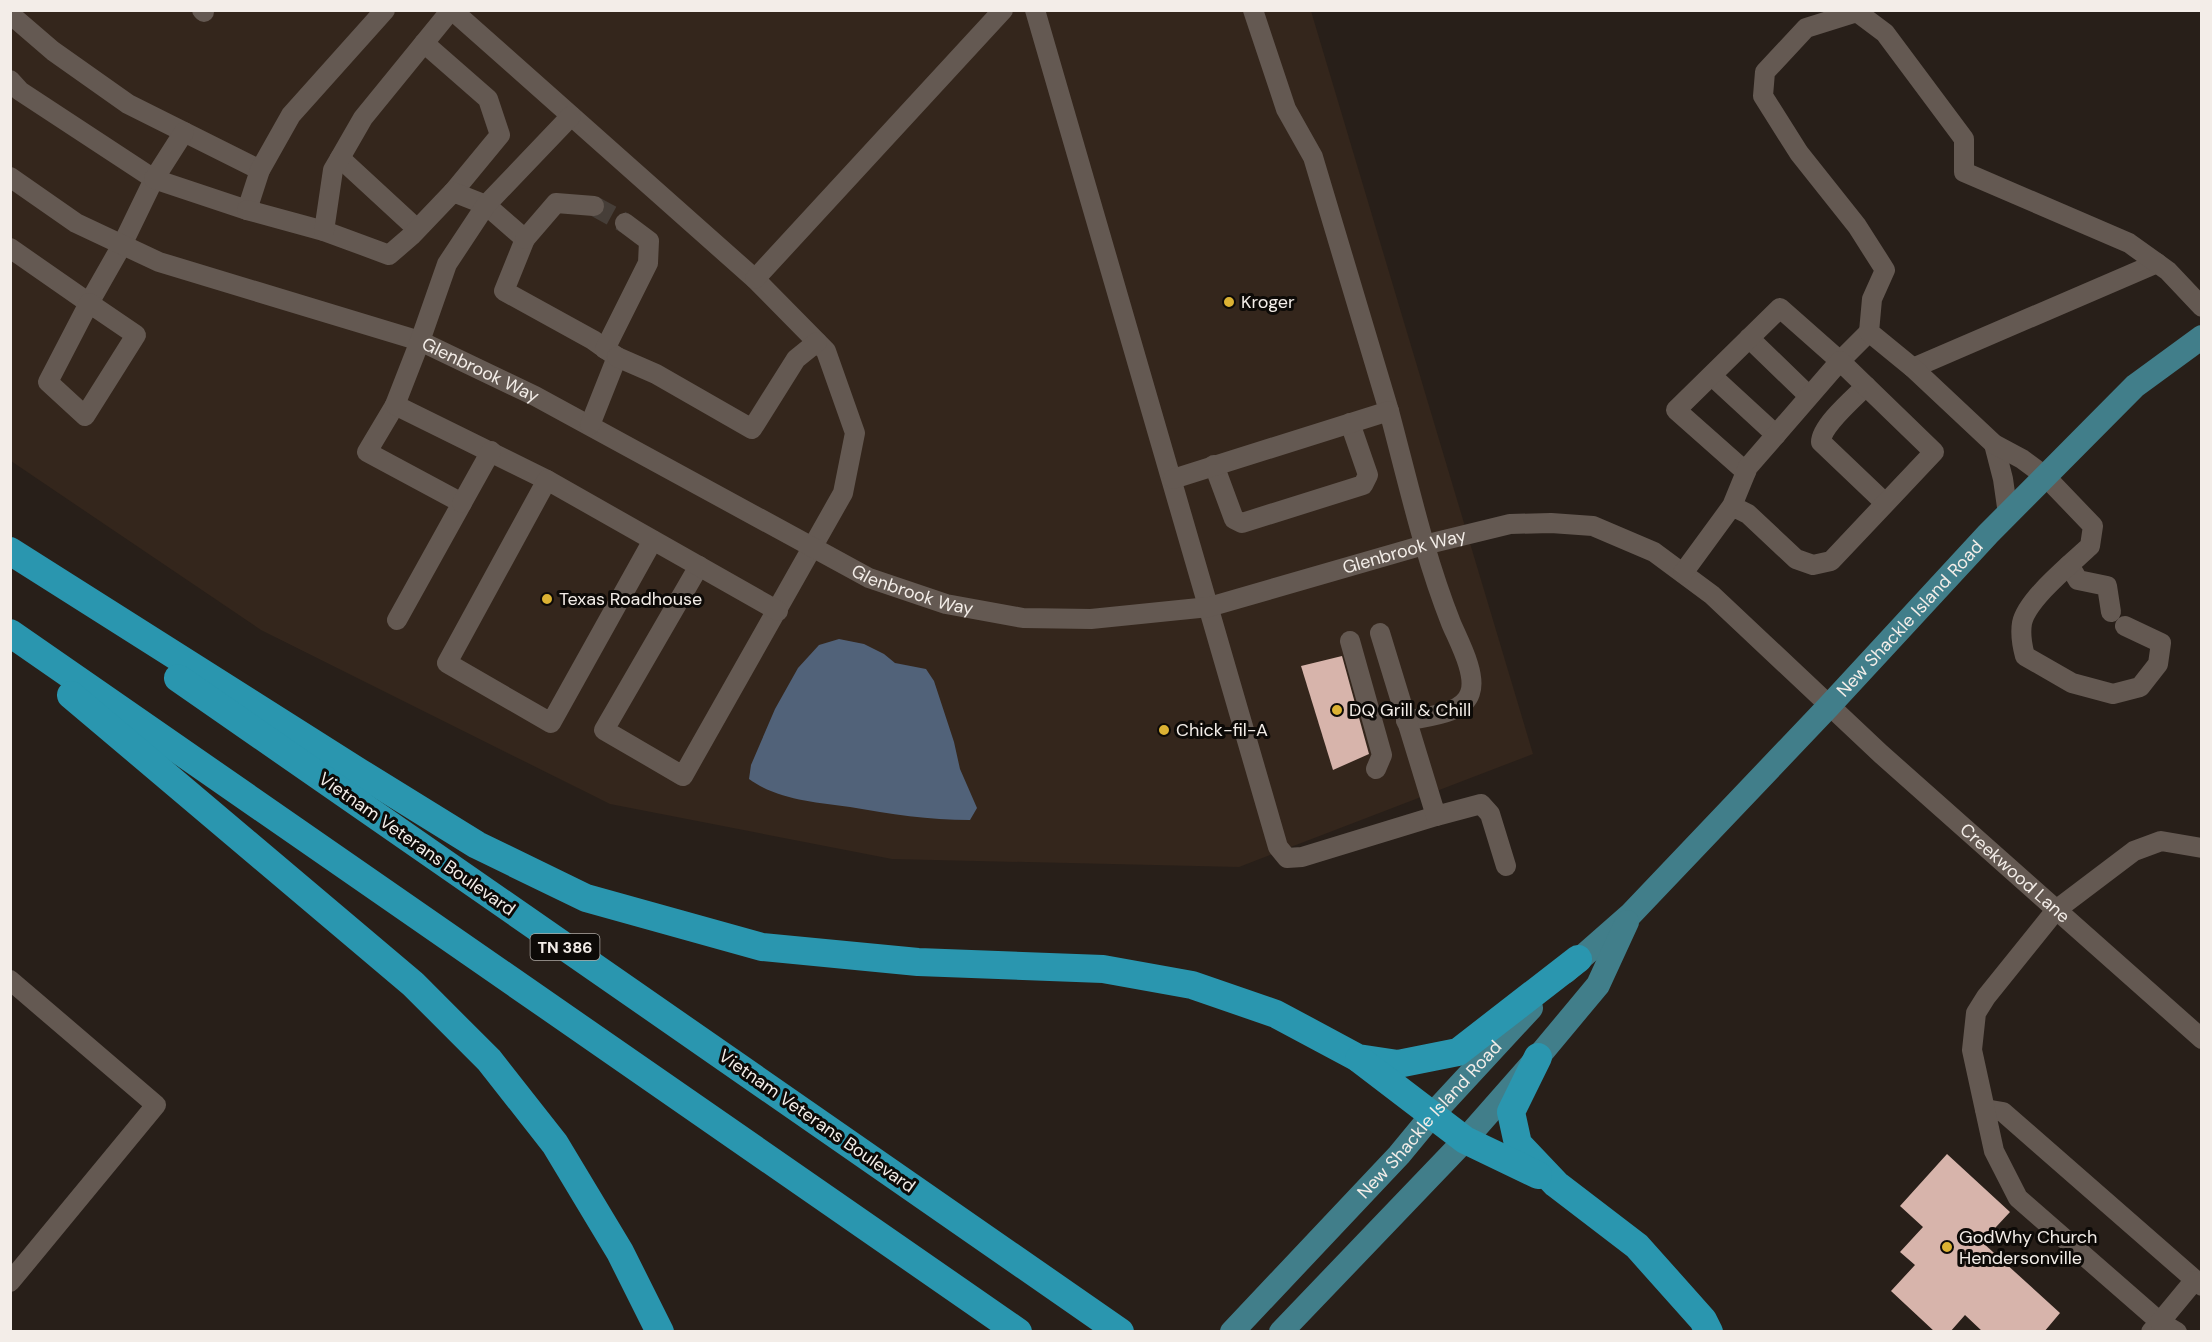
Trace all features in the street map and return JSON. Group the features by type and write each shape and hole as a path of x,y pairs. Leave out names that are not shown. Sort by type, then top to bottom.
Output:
{"highway":[{"path":"10,551 477,845 586,898 762,946 918,962 1103,969 1192,985 1276,1014 1358,1058 1465,1140 1556,1184"},
{"name":"Vietnam Veterans Boulevard","path":"10,561 1120,1332"},
{"path":"10,633 1018,1332"},
{"path":"10,643 412,984 489,1060 555,1144 620,1251 660,1332"},
{"path":"1358,1058 1398,1065 1458,1052 1578,959"},
{"path":"1538,1057 1511,1112 1518,1144 1556,1184 1637,1246 1703,1320 1709,1332"}],"main road":[{"name":"New Shackle Island Road","path":"1232,1332 1399,1155 1514,1025 1578,959 1630,914 2045,476 2135,386 2202,337"},
{"name":"New Shackle Island Road","path":"1283,1329 1465,1140 1538,1057 1598,985 1630,914"}],"street":[{"path":"247,210 260,170 291,115 385,10"},
{"path":"324,231 333,170 363,118 451,10 755,279 826,351 855,433 843,493 683,776 604,730 699,566"},
{"path":"755,279 1003,10"},
{"path":"1035,10 1278,847 1287,858 1302,857 1481,804 1490,814 1506,866"},
{"path":"1253,10 1286,109 1313,157 1389,411 1424,545 1466,661 1470,694 1458,708 1406,721"},
{"path":"1683,573 1732,506 1748,467 1840,361 1869,332 1872,299 1885,270 1857,226 1799,153 1763,96 1765,72 1806,28 1857,12 1885,33 1964,139 1964,172 2129,243 2168,271 2202,307"},
{"path":"10,14 53,51 128,104 260,170"},
{"path":"10,80 20,91 154,179 247,210 324,231 389,255 453,192 500,135 488,99 424,43"},
{"path":"462,504 367,452 395,405 447,264 486,205 572,116"},
{"path":"10,249 89,303 136,335 85,416 48,382 89,303 122,245 154,179 184,132"},
{"path":"340,158 417,229"},
{"name":"Glenbrook Way","path":"10,177 76,223 159,262 420,341 536,396 869,578 946,604 1023,618 1091,620 1209,607 1424,545 1510,524 1551,523 1593,526 1654,552 1712,595 1829,706"},
{"path":"453,192 486,205 525,238"},
{"path":"594,206 556,203 525,238 504,291 593,340 611,353 656,374 752,429 796,359 817,342"},
{"path":"590,425 611,353 648,263 650,241 625,223"},
{"path":"1913,368 2157,263"},
{"path":"1732,506 1748,514 1796,559 1813,565 1831,561 1934,452 1840,361 1780,308 1676,410 1746,472"},
{"path":"1869,332 1913,368 1994,444 2022,459 2045,476 2093,526 2090,546 2032,604 2022,622 2021,639 2025,656 2072,683 2113,694 2140,687 2158,664 2161,643 2125,626"},
{"path":"1749,338 1809,396"},
{"path":"1712,376 1776,435"},
{"path":"1866,386 1821,435 1821,442 1885,503"},
{"path":"395,405 547,480 778,611"},
{"path":"1173,479 1389,411"},
{"path":"1214,465 1234,519 1242,523 1363,485 1368,474 1350,423"},
{"path":"1994,444 2003,478 2008,514"},
{"path":"397,620 491,452"},
{"path":"547,480 447,663 551,723 653,540"},
{"path":"2069,565 2078,580 2107,586 2111,612"},
{"path":"1380,633 1436,816"},
{"path":"1350,641 1382,754 1376,769"},
{"name":"Creekwood Lane","path":"1829,706 2202,1039"},
{"path":"2177,1332 2156,1327 2137,1303 2018,1198 1994,1151 1972,1050 1976,1013 1986,997 2056,910 2134,851 2161,841 2202,848"},
{"path":"10,980 156,1105 10,1282"},
{"path":"1984,1109 2003,1112 2198,1284 2156,1327"}],"shaded area":[{"path":"10,11 1311,11 1533,754 1239,867 892,859 610,804 261,630 11,461"}],"water":[{"path":"839,639 864,644 884,654 895,663 926,669 934,681 954,742 960,769 977,808 970,820 910,816 810,801 772,792 749,779 751,765 775,709 798,668 819,645"}],"building":[{"name":"DQ Grill & Chill","path":"1342,656 1369,754 1333,770 1301,666"},
{"name":"GodWhy Church Hendersonville","path":"1947,1154 2010,1212 1982,1242 2060,1313 2044,1332 1983,1332 1965,1315 1950,1332 1935,1332 1891,1291 1915,1265 1900,1252 1923,1227 1900,1206"}],"tunnel":[{"path":"594,206 625,223"}],"place":[{"name":"Kroger","path":"1229,302"},
{"name":"Texas Roadhouse","path":"547,599"},
{"name":"DQ Grill & Chill","path":"1337,710"},
{"name":"Chick-fil-A","path":"1164,730"},
{"name":"GodWhy Church Hendersonville","path":"1947,1247"}]}
